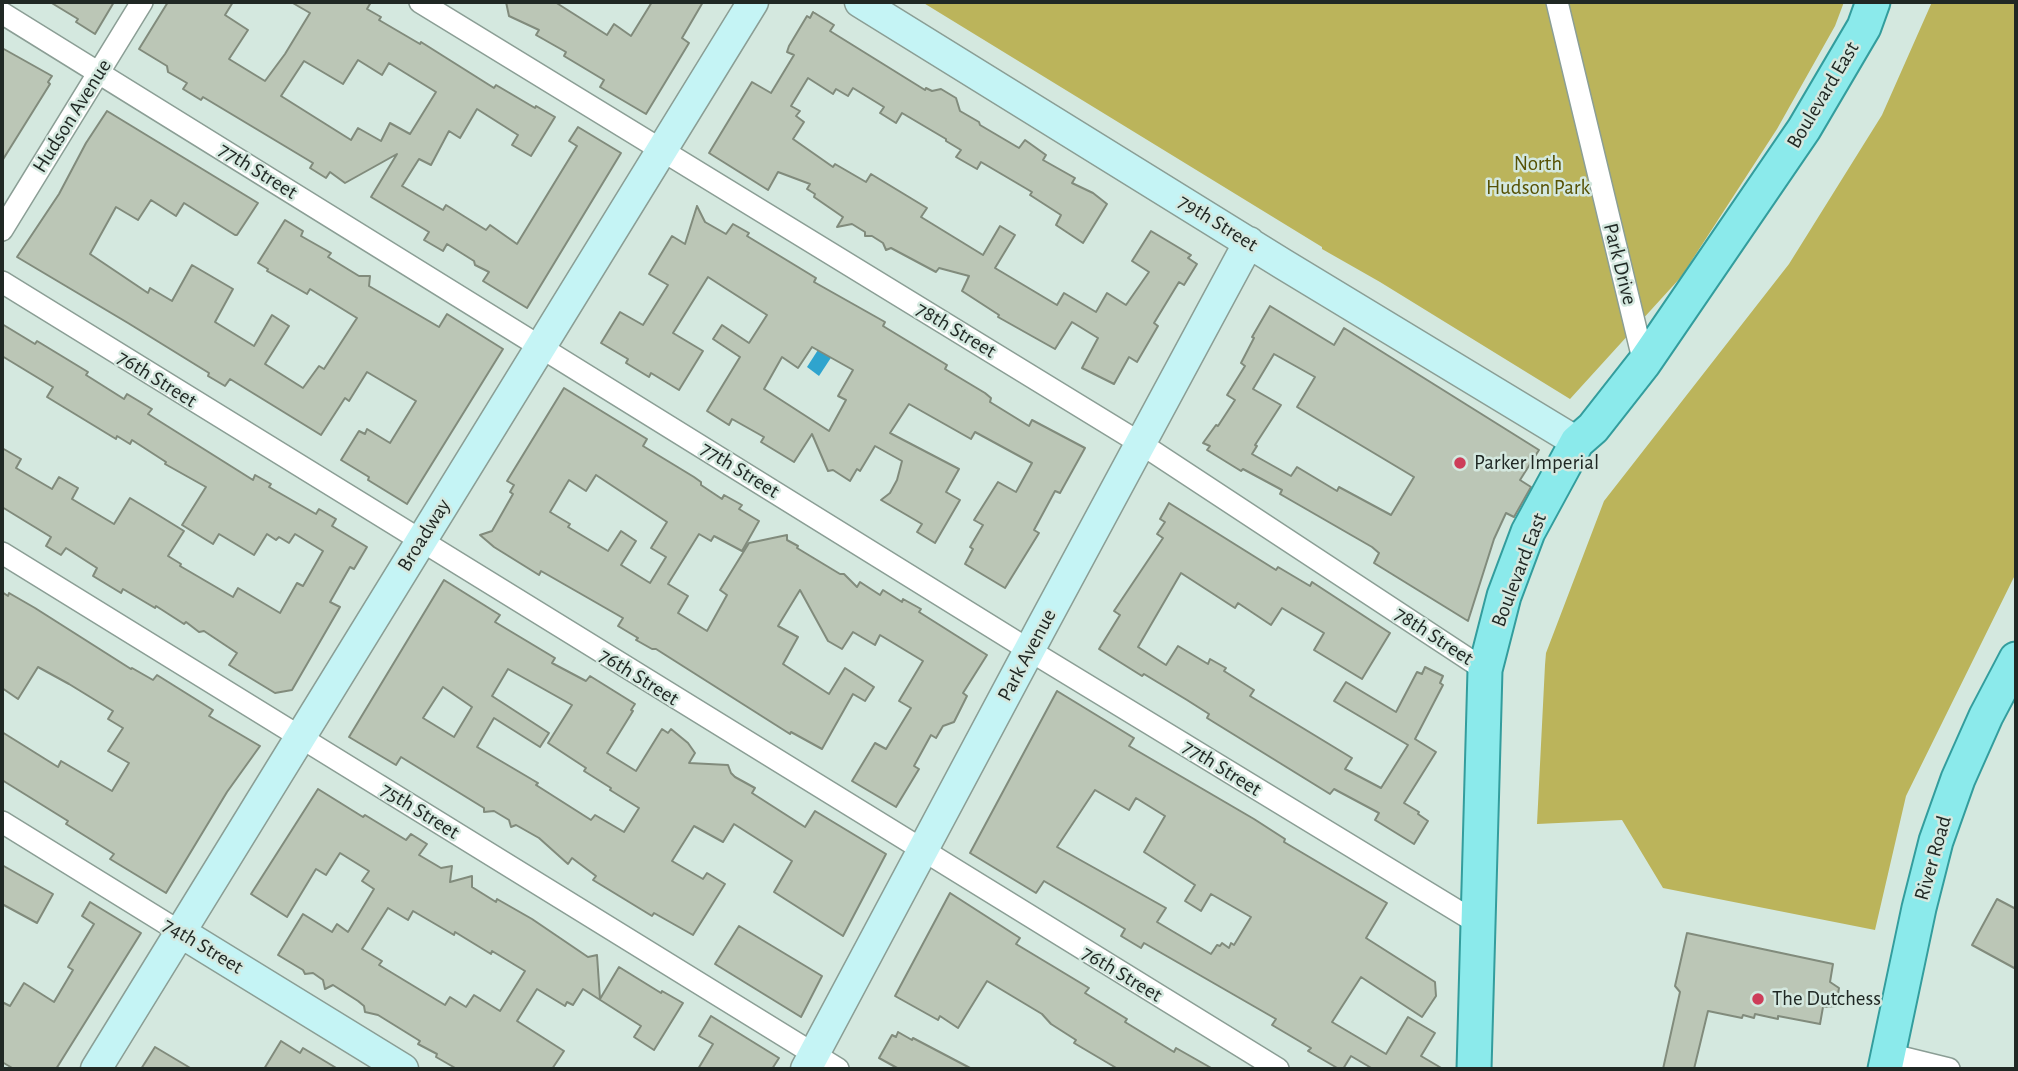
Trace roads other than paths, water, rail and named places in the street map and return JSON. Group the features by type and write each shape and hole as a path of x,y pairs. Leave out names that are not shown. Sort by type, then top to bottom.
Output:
{"main road":[{"name":"Boulevard East","path":"1474,1069 1476,1004 1472,909 1485,670 1504,596 1528,532 1577,442 1593,428 1644,363 1804,129 1864,27 1873,2"},
{"name":"River Road","path":"1887,1062 1936,841 1958,779 1986,716 2016,659"}],"street":[{"name":"Hudson Avenue","path":"2,230 142,2"},
{"name":"78th Street","path":"420,2 1140,443 1485,670"},
{"name":"Broadway","path":"96,1069 753,2"},
{"name":"79th Street","path":"860,2 1577,442"},
{"name":"Park Drive","path":"1557,2 1644,363"},
{"name":"77th Street","path":"2,13 1029,650 1472,909"},
{"name":"Park Avenue","path":"820,1064 923,851 1249,242"},
{"name":"76th Street","path":"2,282 1278,1069"},
{"name":"75th Street","path":"2,553 820,1064"},
{"name":"74th Street","path":"2,822 403,1069"},
{"path":"1887,1062 1949,1069"}],"water":[{"path":"825,339 838,347 819,376 807,367"}],"place":[{"name":"Parker Imperial","path":"1460,463"},
{"name":"The Dutchess","path":"1758,999"}],"park label":[{"name":"North Hudson Park","path":"1538,176"}]}
